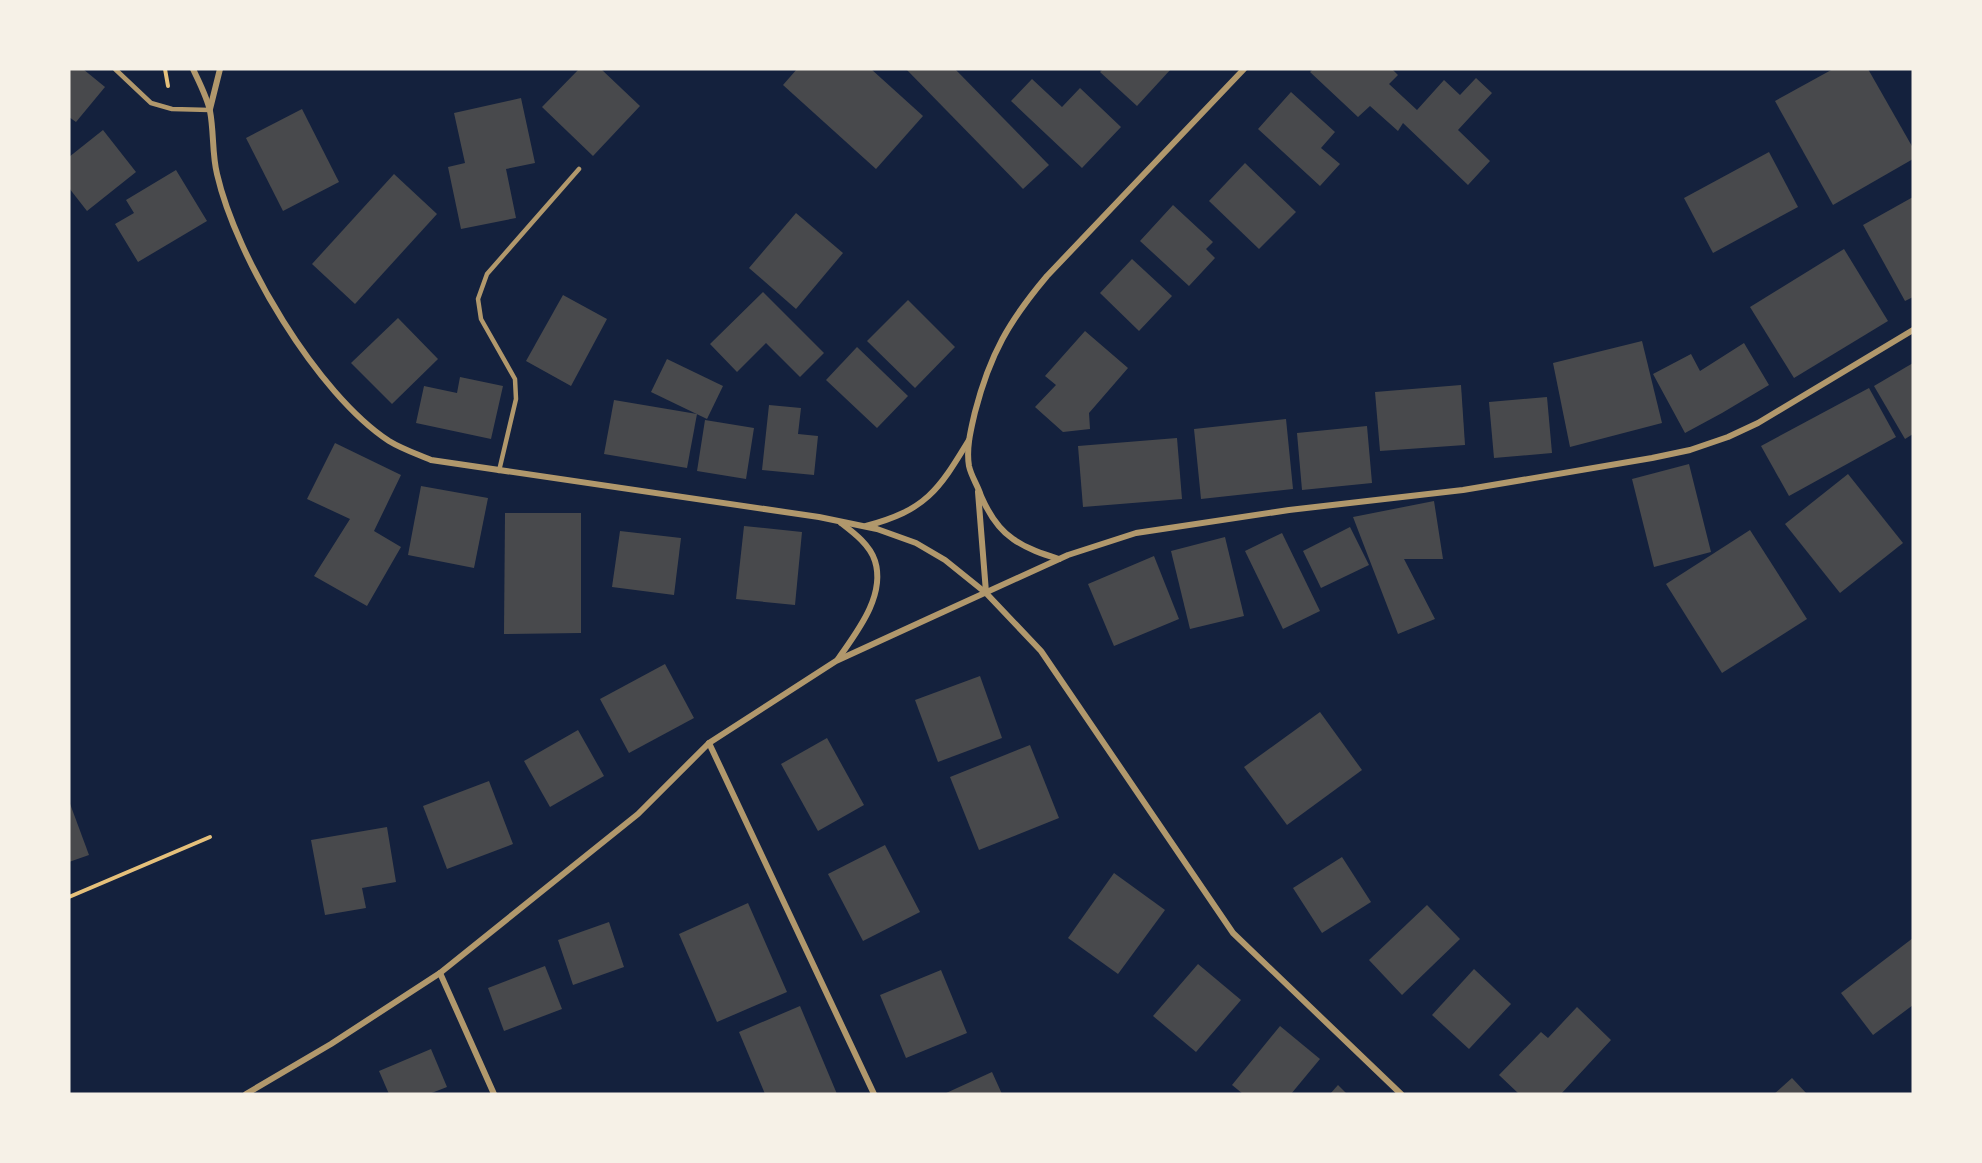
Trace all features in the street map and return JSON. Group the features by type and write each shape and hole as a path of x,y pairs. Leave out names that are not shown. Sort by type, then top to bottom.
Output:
{"street":[{"path":"193,69 210,110 216,174 241,246 278,313 322,376 357,414 390,441 430,460 838,520 877,528 916,543 945,561 986,593 1041,651 1233,933 1401,1094"},
{"path":"210,110 220,69"},
{"path":"1059,559 1035,551 1012,539 997,524 987,509 969,466 969,439 981,388 997,347 1021,307 1047,276 1244,69"},
{"path":"246,1094 331,1044 440,973 638,814 709,743 836,661 1059,559 1137,533 1289,510 1463,490 1690,450 1728,437 1758,423 1913,330"},
{"path":"864,526 892,519 930,496 945,478 969,439"},
{"path":"977,486 986,593"},
{"path":"836,661 872,606 876,580 875,561 866,545 838,520"},
{"path":"709,743 874,1094"},
{"path":"440,973 494,1094"}],"lane":[{"path":"114,69 151,102 172,109 210,110"},
{"path":"499,471 516,399 515,379 481,319 478,298 487,274 579,169"}],"path":[{"path":"69,897 210,837"}],"building":[{"path":"69,69 83,69 105,87 76,122 69,117"},
{"path":"579,69 601,69 640,106 593,156 542,107"},
{"path":"797,69 871,69 923,116 876,169 783,85"},
{"path":"906,69 955,69 1049,165 1023,189"},
{"path":"1103,69 1171,69 1137,106 1100,72"},
{"path":"1313,69 1392,69 1398,75 1389,84 1417,110 1444,80 1460,95 1476,78 1492,93 1458,130 1490,161 1468,185 1403,123 1398,131 1370,106 1358,117 1310,72"},
{"path":"1833,69 1868,69 1913,148 1913,159 1833,205 1775,101"},
{"path":"1032,79 1062,107 1080,88 1121,127 1082,168 1011,101"},
{"path":"1291,92 1335,132 1321,148 1340,164 1320,186 1258,129"},
{"path":"521,98 535,163 506,169 516,218 461,229 448,167 465,163 454,113"},
{"path":"302,109 339,182 283,211 246,138"},
{"path":"103,130 136,172 87,211 69,188 69,157"},
{"path":"1769,152 1798,207 1713,253 1684,198"},
{"path":"1245,163 1296,212 1259,249 1209,201"},
{"path":"176,170 207,221 138,262 115,224 134,213 126,200"},
{"path":"394,174 437,214 355,304 312,264"},
{"path":"1913,197 1913,297 1905,301 1863,225"},
{"path":"1173,205 1213,242 1206,249 1215,258 1189,286 1140,241"},
{"path":"796,213 843,253 796,309 749,268"},
{"path":"1844,249 1888,321 1794,378 1750,307"},
{"path":"1132,259 1172,296 1139,331 1100,293"},
{"path":"763,292 824,353 800,377 766,343 737,372 710,344"},
{"path":"563,295 607,319 571,386 526,361"},
{"path":"908,300 955,347 915,388 867,341"},
{"path":"398,318 438,359 392,404 351,363"},
{"path":"1085,331 1128,368 1089,413 1090,429 1063,432 1035,407 1056,385 1045,376"},
{"path":"1642,341 1662,423 1570,447 1553,363"},
{"path":"1744,343 1769,385 1685,433 1653,374 1691,354 1700,371"},
{"path":"857,347 908,396 877,428 826,380"},
{"path":"667,359 723,386 707,419 651,392"},
{"path":"1913,363 1913,434 1905,439 1874,386"},
{"path":"460,377 503,386 491,439 416,423 424,386 457,393"},
{"path":"1461,385 1465,445 1380,451 1375,392"},
{"path":"1869,388 1896,437 1789,496 1761,446"},
{"path":"1547,397 1552,453 1494,458 1489,402"},
{"path":"614,400 697,414 687,468 604,454"},
{"path":"769,405 801,408 798,434 818,436 814,475 762,470"},
{"path":"1286,419 1293,489 1201,499 1194,429"},
{"path":"705,420 754,428 746,479 697,471"},
{"path":"1367,426 1372,483 1302,490 1297,433"},
{"path":"1177,438 1182,499 1083,507 1078,446"},
{"path":"335,443 401,475 374,531 401,547 367,606 314,576 350,519 307,499"},
{"path":"1689,464 1711,552 1654,567 1632,479"},
{"path":"1848,474 1903,543 1840,593 1785,524"},
{"path":"421,486 488,498 474,568 408,555"},
{"path":"1434,501 1443,559 1404,559 1435,619 1398,634 1353,517"},
{"path":"505,513 581,513 581,633 504,634"},
{"path":"744,526 802,532 795,605 736,599"},
{"path":"1350,527 1369,565 1321,588 1303,551"},
{"path":"1750,530 1807,619 1722,673 1666,584"},
{"path":"620,531 681,538 674,595 612,587"},
{"path":"1282,533 1320,611 1283,629 1245,551"},
{"path":"1225,537 1244,616 1190,629 1171,551"},
{"path":"1154,556 1179,619 1114,646 1088,584"},
{"path":"665,664 694,718 629,753 600,699"},
{"path":"980,676 1002,738 938,762 915,700"},
{"path":"1320,712 1362,770 1287,825 1244,767"},
{"path":"578,730 604,776 550,807 524,761"},
{"path":"827,738 864,805 818,831 781,764"},
{"path":"1030,745 1059,818 979,850 950,777"},
{"path":"489,781 513,844 447,869 423,806"},
{"path":"69,801 89,855 69,862"},
{"path":"387,827 396,882 362,888 366,908 325,915 311,840"},
{"path":"885,845 920,912 863,941 828,874"},
{"path":"1342,857 1371,902 1322,933 1293,888"},
{"path":"1114,873 1165,910 1118,974 1068,938"},
{"path":"748,903 787,992 717,1022 679,934"},
{"path":"1427,905 1460,939 1402,995 1369,960"},
{"path":"609,922 624,967 573,985 558,940"},
{"path":"1913,938 1913,1005 1873,1035 1841,993"},
{"path":"1198,964 1241,1000 1196,1052 1153,1016"},
{"path":"545,966 562,1009 504,1031 488,988"},
{"path":"1474,969 1511,1004 1469,1049 1432,1015"},
{"path":"941,970 967,1033 906,1058 880,995"},
{"path":"800,1006 837,1094 765,1094 739,1032"},
{"path":"1577,1007 1611,1040 1561,1094 1519,1094 1499,1075 1541,1032 1548,1038"},
{"path":"1280,1026 1320,1059 1291,1094 1243,1094 1232,1085"},
{"path":"431,1049 447,1087 429,1094 389,1094 379,1071"},
{"path":"992,1072 1002,1094 944,1094"},
{"path":"1792,1078 1807,1094 1774,1094"},
{"path":"1338,1085 1347,1094 1330,1094"}]}
